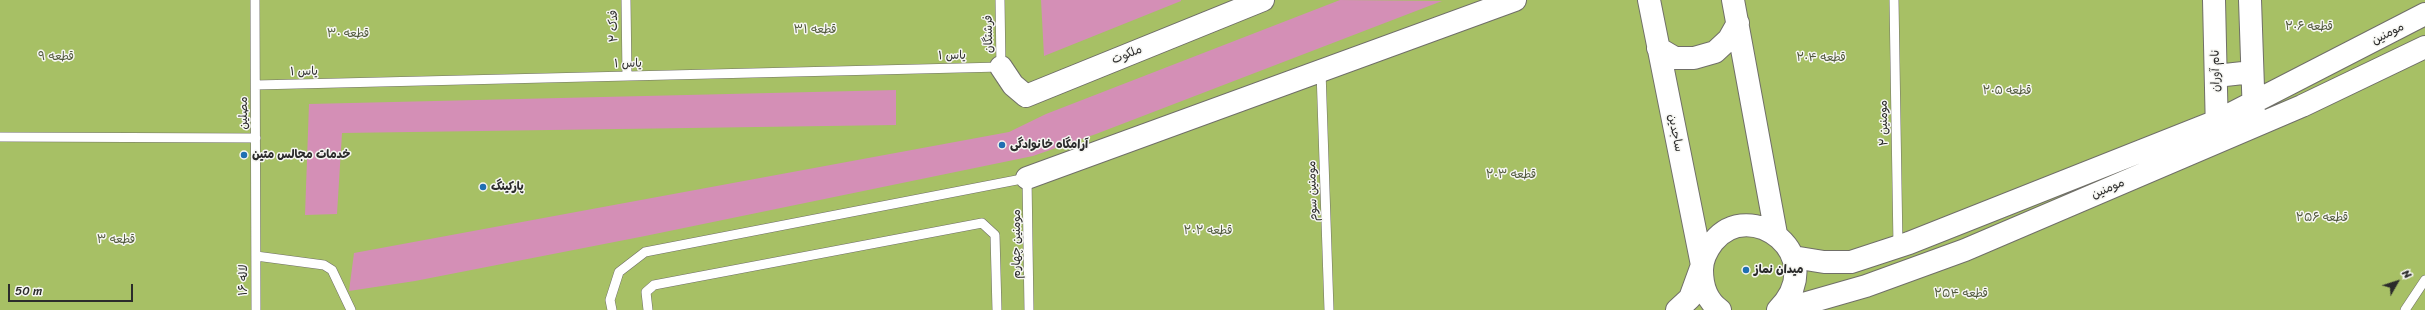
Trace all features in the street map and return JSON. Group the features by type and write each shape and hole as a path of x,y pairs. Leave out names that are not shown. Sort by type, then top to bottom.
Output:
{"street":[{"name":"ملکوت","path":"1001,67 1013,84 1026,96 1263,0"},
{"path":"1027,178 1515,0"},
{"name":"ساجدین","path":"1649,0 1702,266 1702,280 1706,295 1720,310"},
{"path":"1733,0 1776,234"},
{"name":"نام آوران","path":"2214,0 2217,131"},
{"path":"2250,0 2255,126"},
{"name":"مومنین","path":"1782,310 1866,286 1965,250 2217,131 2253,103 2425,14"},
{"path":"1658,48 1675,58 1694,58 1715,52 1729,39 1738,23"},
{"name":"مومنین","path":"1793,257 1824,262 1851,262 2217,131 2255,126 2425,47"},
{"path":"2216,76 2252,72"},
{"path":"1677,310 1690,298 1707,250 1717,238 1730,229 1746,226 1762,228 1776,234 1786,244 1793,257 1796,272 1794,287 1788,301 1778,310"}],"lane":[{"name":"مصلین","path":"256,0 256,253"},
{"name":"فدک ۲","path":"626,0 627,76"},
{"name":"فرشتگان","path":"1000,0 1001,67"},
{"name":"مومنین ۲","path":"1894,0 1898,246"},
{"name":"یاس ۱","path":"256,85 1001,67"},
{"name":"مومنین سوم","path":"1321,71 1329,310"},
{"path":"0,137 256,138"},
{"path":"612,310 610,300 619,272 645,252 1027,178"},
{"name":"مومنین چهارم","path":"1027,178 1029,310"},
{"path":"648,310 646,292 654,285 982,223 995,235 997,310"},
{"path":"256,253 324,265 332,270 351,310"},
{"name":"لاله ۱۶","path":"256,253 256,310"},
{"path":"2404,310 2425,280"}],"green space":[{"path":"0,0 2425,0 2425,310 0,310"}],"building":[{"path":"1041,0 1181,0 1181,1 1044,56"},
{"name":"آرامگاه خانوادگی","path":"1340,0 1442,1 1096,134 1033,156 645,236 415,281 349,291 354,253 1009,132 1046,114"},
{"path":"896,90 896,125 342,133 337,214 305,215 309,104"}],"place":[{"name":"آرامگاه خانوادگی","path":"1002,145"},
{"name":"خدمات مجالس متین","path":"244,155"},
{"name":"پارکینگ","path":"483,187"},
{"name":"میدان نماز","path":"1746,270"}],"park label":[{"name":"قطعه ۲۰۶","path":"2309,27"},
{"name":"قطعه ۳۱","path":"815,30"},
{"name":"قطعه ۳۰","path":"348,34"},
{"name":"قطعه ۹","path":"56,57"},
{"name":"قطعه ۲۰۴","path":"1821,58"},
{"name":"قطعه ۲۰۵","path":"2007,91"},
{"name":"قطعه ۲۰۳","path":"1511,175"},
{"name":"قطعه ۲۵۶","path":"2322,218"},
{"name":"قطعه ۲۰۲","path":"1208,231"},
{"name":"قطعه ۳","path":"116,240"},
{"name":"قطعه ۲۵۴","path":"1961,294"}]}
